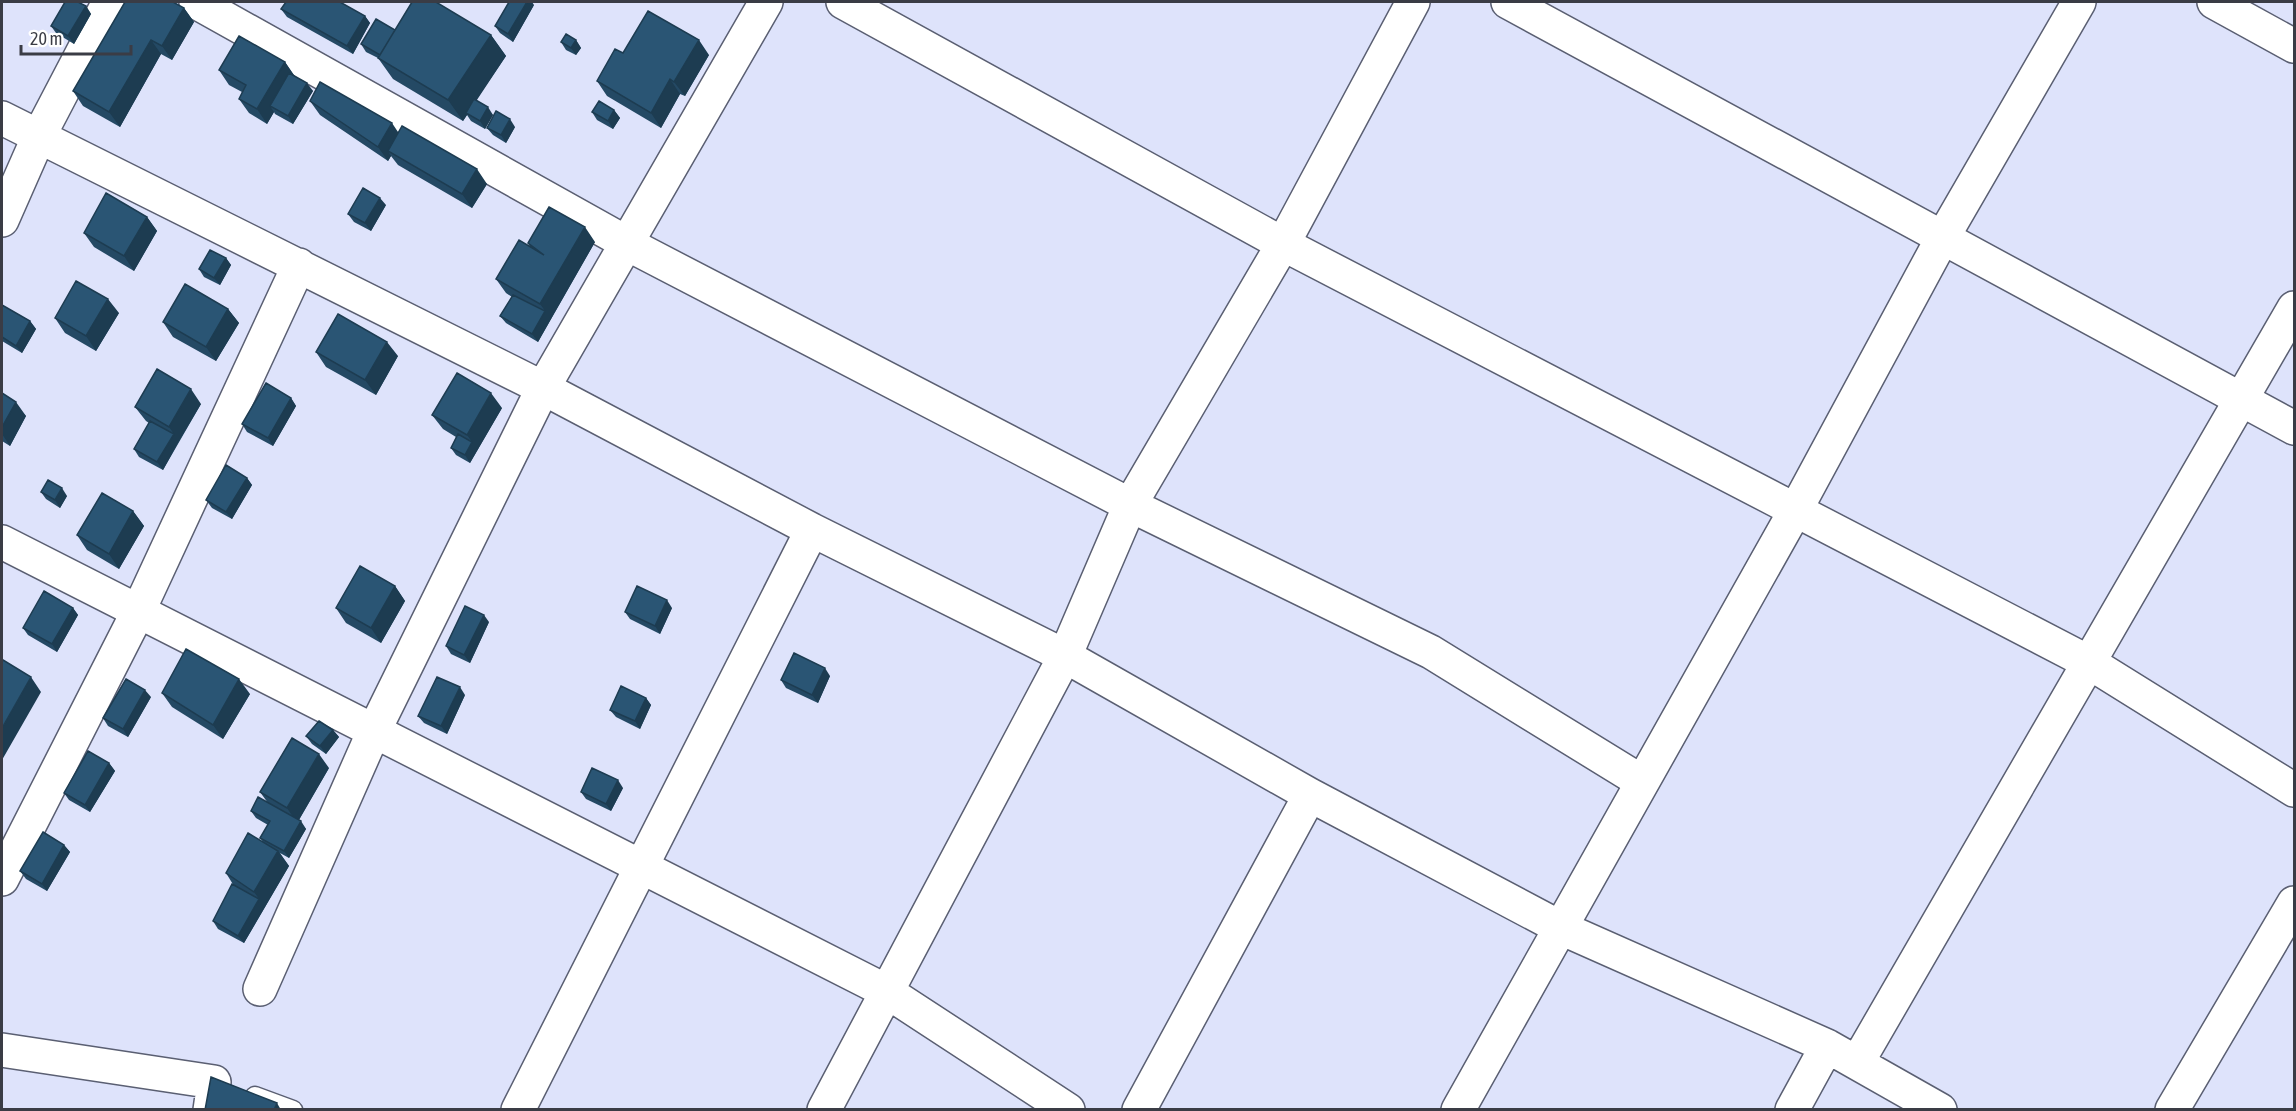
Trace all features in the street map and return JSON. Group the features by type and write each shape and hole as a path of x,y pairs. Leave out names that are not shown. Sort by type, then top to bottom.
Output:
{"street":[{"path":"2,220 39,136 109,2"},
{"path":"196,2 627,243 1130,505 1431,652 1642,782"},
{"path":"260,989 374,731 543,388 766,2"},
{"path":"843,2 1283,244 2090,663 2295,790"},
{"path":"824,1110 1065,656 1130,505 1283,244 1413,2"},
{"path":"1508,2 2295,428"},
{"path":"1458,1110 1795,511 1943,237 2079,2"},
{"path":"2214,2 2295,46"},
{"path":"2,118 543,388 812,530 1065,656 1310,795 1561,928 1827,1046 1940,1110"},
{"path":"2,879 138,612 299,265"},
{"path":"1857,1063 2295,308"},
{"path":"518,1110 812,530"},
{"path":"2,542 886,991 1068,1110"},
{"path":"1139,1110 1310,795"},
{"path":"2172,1110 2295,903"},
{"path":"1792,1110 1827,1046"},
{"path":"2,1050 212,1096"}],"lane":[{"path":"212,1096 293,1110"}],"building":[{"path":"65,2 78,2 86,6 68,36 51,26"},
{"path":"125,2 173,2 184,8 162,46 151,40 109,112 73,91"},
{"path":"286,2 340,2 365,16 347,46 281,9"},
{"path":"412,2 436,2 491,35 448,100 378,58"},
{"path":"509,2 527,2 508,34 495,26"},
{"path":"648,11 699,40 674,82 670,79 651,113 597,81 615,49 623,53"},
{"path":"376,19 395,30 380,55 361,44"},
{"path":"566,34 576,40 571,48 561,42"},
{"path":"239,36 285,62 257,109 239,99 246,85 219,70"},
{"path":"289,73 307,83 288,116 270,106"},
{"path":"320,82 392,123 378,147 310,101"},
{"path":"474,99 488,107 480,121 466,113"},
{"path":"599,101 614,110 608,121 592,112"},
{"path":"496,111 510,119 501,135 487,128"},
{"path":"402,126 477,169 462,194 388,151"},
{"path":"363,188 380,198 365,223 348,214"},
{"path":"106,193 147,217 124,256 84,233"},
{"path":"549,207 585,227 540,304 496,279 519,240 544,255 528,243"},
{"path":"210,250 226,258 214,278 199,269"},
{"path":"76,281 108,299 86,336 55,318"},
{"path":"185,284 228,309 206,347 163,322"},
{"path":"513,295 545,311 532,334 500,316"},
{"path":"2,305 30,321 16,346 2,337"},
{"path":"338,314 387,342 365,380 316,352"},
{"path":"157,369 191,389 169,427 135,407"},
{"path":"457,373 491,393 467,435 432,415"},
{"path":"266,383 291,398 268,438 242,424"},
{"path":"2,393 16,402 2,427"},
{"path":"150,421 174,434 157,462 134,449"},
{"path":"458,434 472,442 465,455 451,448"},
{"path":"226,465 247,478 226,512 206,500"},
{"path":"48,480 62,488 55,500 41,492"},
{"path":"102,493 133,511 109,554 77,535"},
{"path":"360,566 395,586 371,628 336,608"},
{"path":"637,586 667,600 655,626 625,612"},
{"path":"44,591 73,608 52,644 23,628"},
{"path":"465,606 484,615 464,655 446,646"},
{"path":"186,649 239,679 213,725 162,693"},
{"path":"794,653 825,668 812,695 781,680"},
{"path":"3,660 31,677 2,728 2,662"},
{"path":"437,677 460,687 441,726 418,716"},
{"path":"126,679 145,690 123,729 103,718"},
{"path":"621,686 646,698 635,721 610,710"},
{"path":"319,721 333,730 320,746 306,736"},
{"path":"292,738 319,754 287,808 260,792"},
{"path":"88,751 109,763 85,805 64,793"},
{"path":"592,768 618,780 606,804 581,792"},
{"path":"258,797 301,821 284,851 260,838 270,821 251,811"},
{"path":"43,832 64,845 42,884 20,871"},
{"path":"248,833 278,851 254,892 226,873"},
{"path":"232,884 259,899 238,936 213,921"},
{"path":"211,1077 277,1103 274,1110 205,1110"}]}
